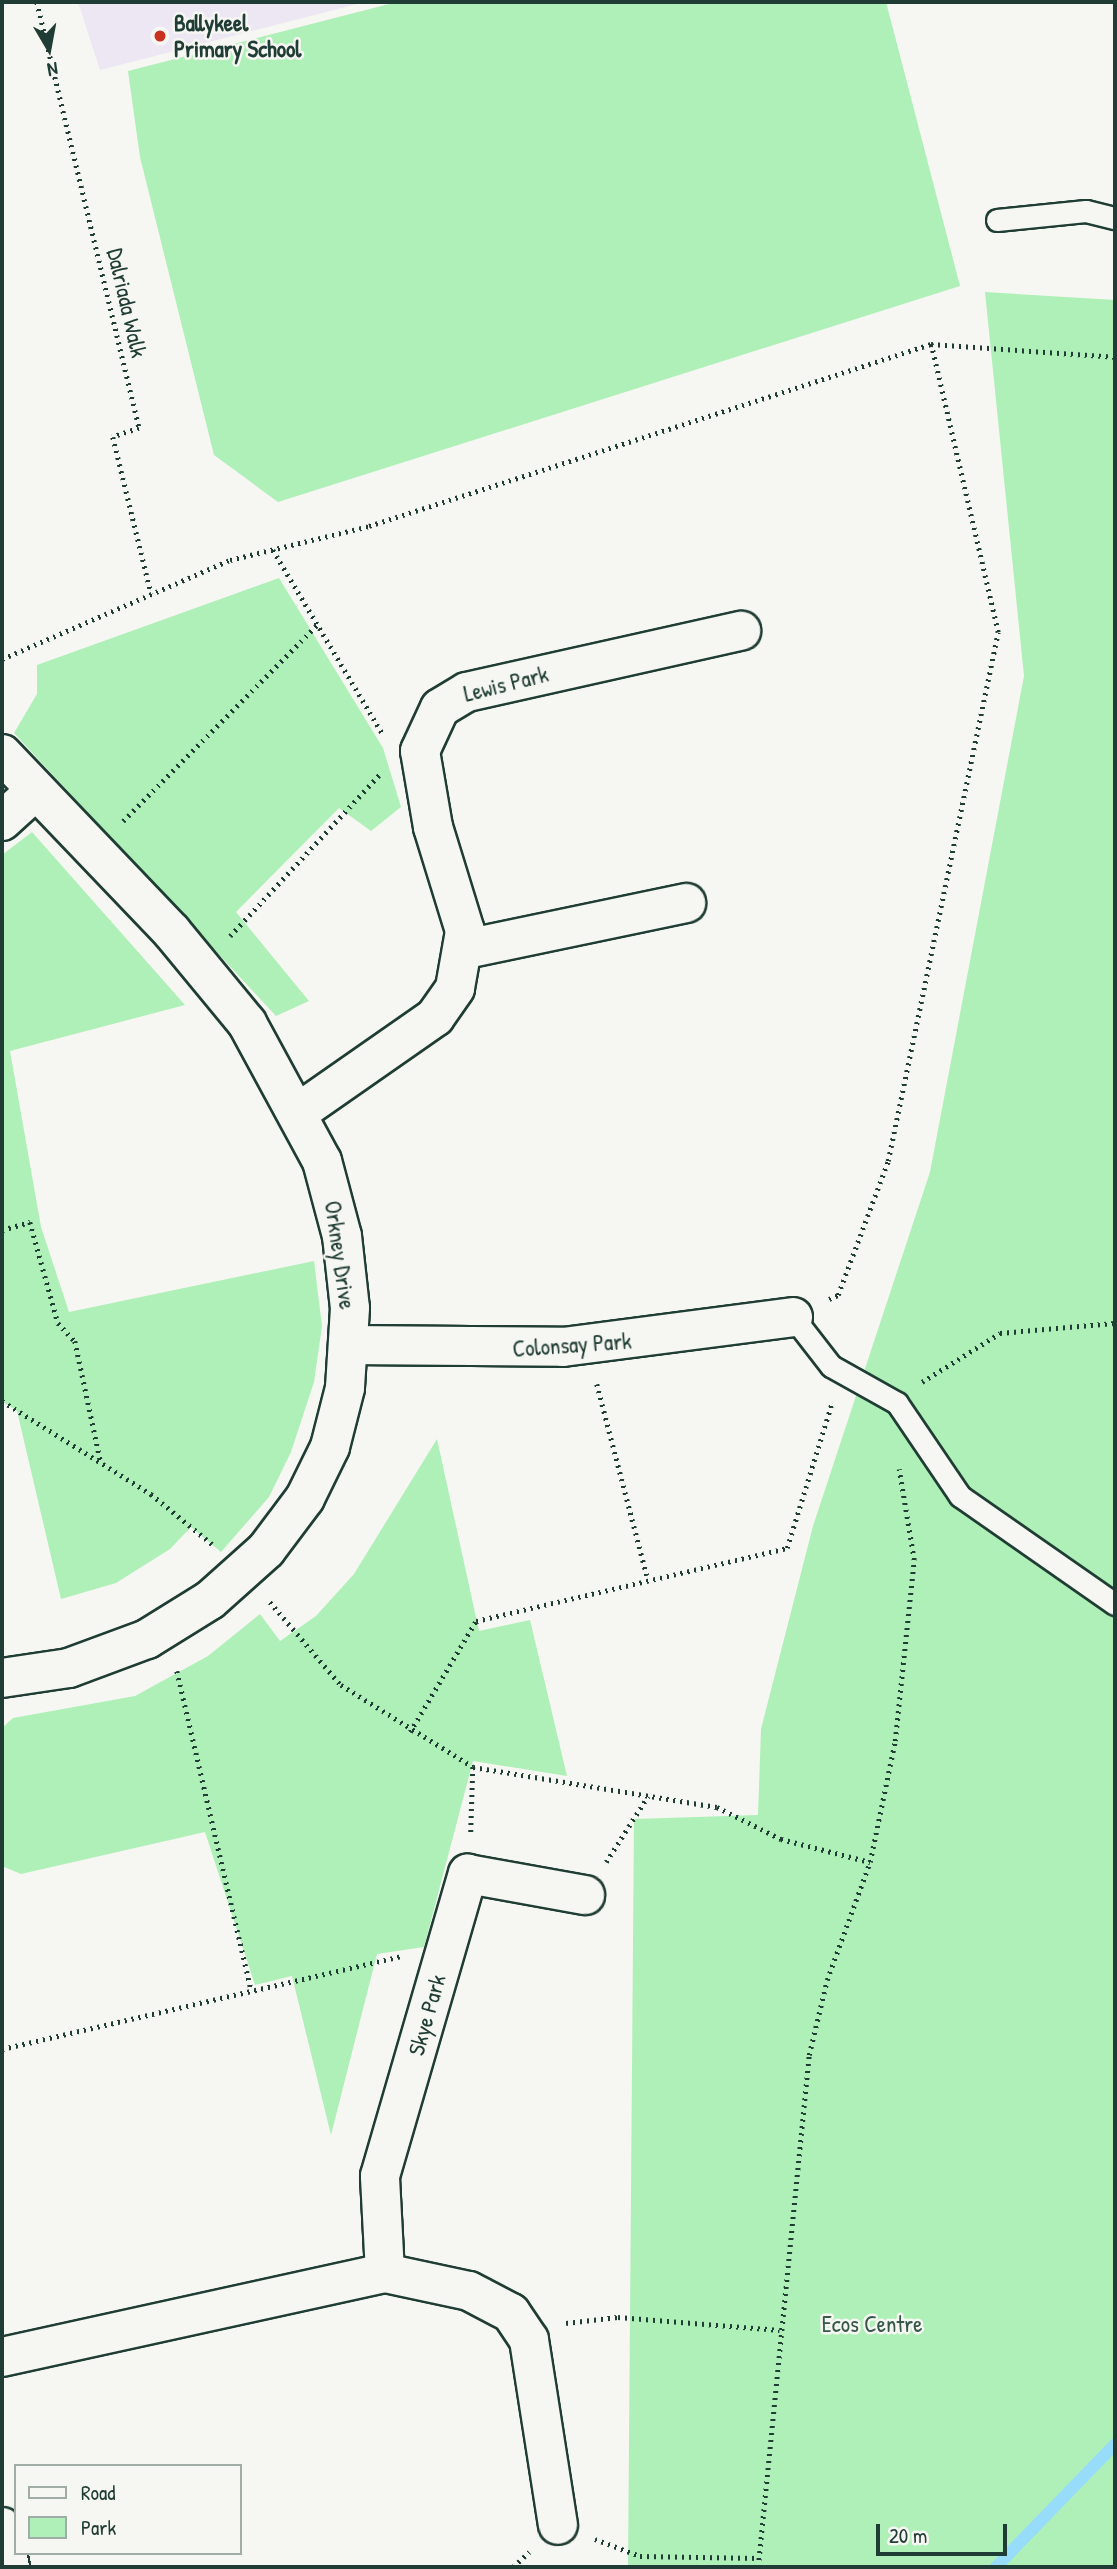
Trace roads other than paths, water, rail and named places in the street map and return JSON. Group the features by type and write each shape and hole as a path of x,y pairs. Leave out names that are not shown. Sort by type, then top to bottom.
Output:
{"street":[{"name":"Lewis Park","path":"299,1112 435,1017 455,988 466,949 410,756 431,718 461,694 741,631"},
{"name":"Orkney Drive","path":"2,754 202,967 247,1023 299,1112 322,1161 342,1236 349,1345 341,1408 323,1465 286,1525 244,1571 168,1628 69,1668 2,1678"},
{"path":"2,821 35,791"},
{"path":"466,949 686,903"},
{"name":"Colonsay Park","path":"349,1345 468,1350 586,1345 793,1317"},
{"name":"Skye Park","path":"386,2273 380,2176 468,1874 585,1895"},
{"path":"2,2357 386,2273 483,2296 523,2328 558,2525"},
{"path":"2,2527 10,2567"}],"lane":[{"path":"997,220 1086,211 1115,218"},
{"path":"793,1317 842,1372 897,1403 960,1496 1115,1604"}],"waterway":[{"path":"996,2567 1115,2444"}],"place":[{"name":"Ballykeel Primary School","path":"160,36"}],"park label":[{"name":"Ecos Centre","path":"872,2324"}]}
